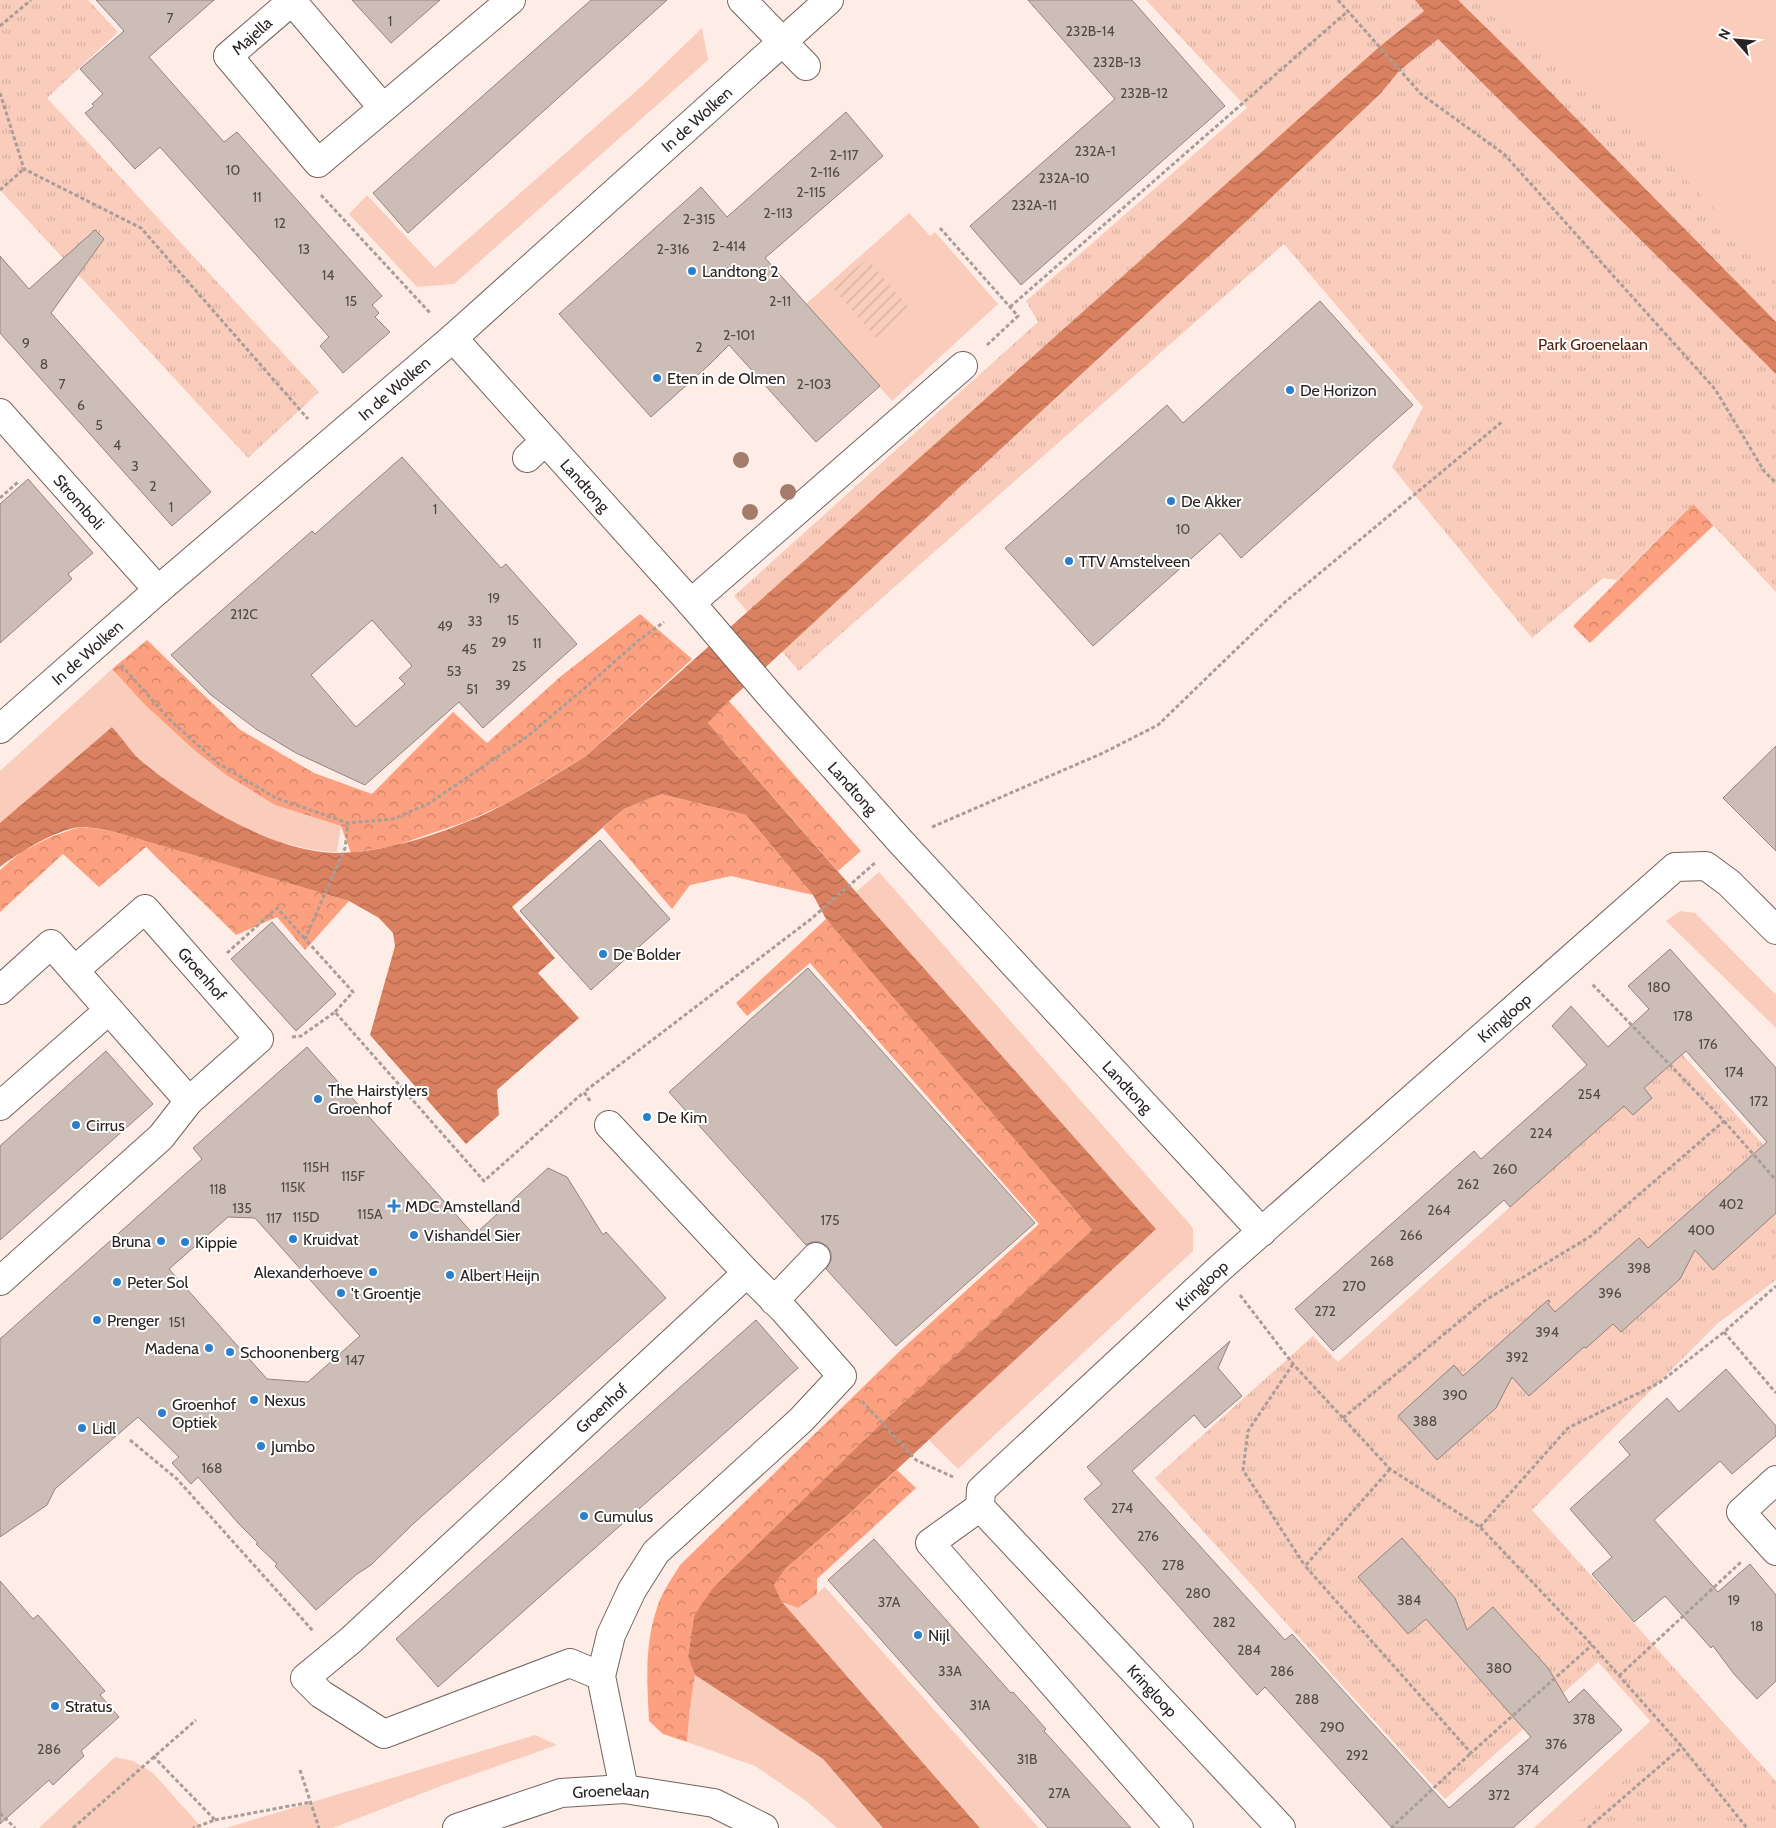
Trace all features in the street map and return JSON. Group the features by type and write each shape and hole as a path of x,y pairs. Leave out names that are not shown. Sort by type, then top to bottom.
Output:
{"street":[{"path":"318,163 511,0"},
{"path":"742,0 806,66"},
{"name":"In de Wolken","path":"0,729 158,590 452,338 829,0"},
{"name":"Majella","path":"318,163 228,56 292,1 383,108"},
{"name":"Landtong","path":"452,338 536,449 691,603 900,841 1262,1232"},
{"path":"691,603 963,366"},
{"name":"Stromboli","path":"0,413 158,590"},
{"name":"Kringloop","path":"1281,1828 981,1499 1220,1269 1675,867 1706,866 1729,883 1776,930"},
{"name":"Groenhof","path":"75,970 144,909 259,1039"},
{"path":"0,990 51,944 189,1101"},
{"path":"0,1106 109,1010"},
{"path":"0,1281 161,1137 189,1101 259,1039"},
{"path":"609,1125 842,1376 801,1420 656,1552 632,1590 611,1635 601,1676 624,1789"},
{"path":"774,1301 816,1257"},
{"name":"Groenhof","path":"601,1676 570,1663 384,1734 322,1694 305,1678 359,1633 747,1273"},
{"path":"1771,1545 1741,1512 1776,1480"},
{"path":"981,1499 930,1544 1179,1828"},
{"name":"Groenelaan","path":"457,1828 561,1793 624,1789 714,1803 764,1828"}],"path":[{"path":"0,26 31,0"},
{"path":"1338,0 1421,94 1504,154 1715,389 1764,471 1776,483"},
{"path":"1010,307 1348,10"},
{"path":"0,92 24,169 141,228 330,444"},
{"path":"318,163 320,194 452,338"},
{"path":"0,190 24,169"},
{"path":"940,228 1018,316 963,366"},
{"path":"900,841 1103,754 1158,725 1284,602 1503,421"},
{"path":"100,641 170,720 219,764 276,798 348,823 393,819 428,804 528,736 639,640 691,603"},
{"path":"305,938 346,848 348,823"},
{"path":"335,1012 484,1181 584,1092 811,919 859,877"},
{"path":"202,975 277,908 353,992 335,1012 301,1036 259,1039"},
{"path":"1570,960 1724,1121 1776,1180"},
{"path":"584,1092 609,1125"},
{"path":"1343,1418 1484,1302 1591,1236 1724,1121"},
{"path":"1220,1269 1293,1364 1390,1469 1480,1527 1592,1644 1682,1747 1747,1828"},
{"path":"1480,1527 1568,1428 1659,1382 1724,1332 1776,1286"},
{"path":"1724,1332 1776,1393"},
{"path":"1293,1364 1248,1431 1243,1470 1305,1566 1471,1753"},
{"path":"873,1414 916,1460 981,1499"},
{"path":"130,1440 177,1479 333,1654"},
{"path":"1305,1566 1390,1469"},
{"path":"1619,1676 1771,1545"},
{"path":"1391,1828 1592,1644"},
{"path":"73,1828 196,1720"},
{"path":"1588,1828 1682,1747"},
{"path":"153,1756 215,1820"},
{"path":"300,1770 319,1828"},
{"path":"193,1828 215,1820 311,1802"},
{"path":"0,1813 15,1828"}],"green space":[{"path":"0,0 88,0 118,32 47,98 319,392 248,458 0,190"},
{"name":"Park Groenelaan","path":"1146,0 1489,0 1646,140 1776,270 1776,592 1693,504 1617,580 1603,578 1532,638 1392,467 1423,407 1284,244 799,671 734,596 1038,322 1026,301 1247,108"},
{"path":"1458,0 1776,0 1776,322"},
{"path":"702,28 708,60 454,284 417,287 349,214 367,195 435,268 643,85"},
{"path":"909,213 930,236 935,232 998,304 892,401 806,304"},
{"path":"867,259 910,309 876,338 833,288"},
{"path":"1734,462 1714,525 1590,643 1573,626"},
{"path":"640,614 692,659 586,756 507,803 465,822 394,846 351,853 341,826 275,805 226,775 194,750 144,704 112,669 147,640 239,729 314,773 372,794 453,712 487,743 560,677"},
{"path":"112,669 144,704 194,750 226,775 275,805 341,826 337,852 283,843 229,820 204,806 157,773 134,753 112,727 0,823 0,771"},
{"path":"729,701 861,851 838,871 708,723"},
{"path":"661,794 746,815 813,895 731,876 690,885 672,909 603,828 624,809"},
{"path":"80,827 108,830 349,901 305,950 277,917 236,935 146,847 99,887 63,854 0,912 0,870 21,852 53,836"},
{"path":"879,872 1193,1228 1193,1251 958,1469 929,1440 1155,1228 856,892"},
{"path":"1680,911 1695,913 1776,995 1776,1028 1666,921"},
{"path":"826,919 1092,1230 888,1417 694,1616 688,1657 695,1675 687,1742 663,1734 649,1721 648,1661 651,1632 661,1597 680,1565 901,1350 1039,1224 810,963 747,1016 736,1003"},
{"path":"1681,1053 1776,1159 1776,1280 1718,1323 1532,1510 1776,1781 1776,1828 1572,1828 1668,1741 1598,1662 1445,1799 1155,1478 1313,1336 1338,1362"},
{"path":"897,1470 916,1488 817,1579 817,1594 798,1608 782,1602 774,1585 786,1568"},
{"path":"825,1587 1039,1828 980,1828 782,1602 798,1608"},
{"path":"695,1675 823,1759 883,1828 837,1828 805,1800 755,1766 687,1742"},
{"path":"1680,1694 1776,1828 1727,1817 1583,1828 1534,1828"},
{"path":"535,1735 557,1745 441,1786 333,1828 226,1828"},
{"path":"115,1757 133,1761 153,1773 202,1828 39,1828"}],"water":[{"path":"1415,0 1458,0 1776,322 1776,374 1438,39 1399,71 1381,93 1252,216 729,701 708,723 1156,1229 849,1514 786,1568 774,1585 782,1602 980,1828 883,1828 823,1759 695,1675 688,1657 694,1616 713,1588 888,1417 1092,1230 826,919 813,895 746,815 661,794 624,809 512,907 555,958 538,973 579,1018 497,1090 499,1115 466,1144 370,1035 395,946 393,933 379,918 349,901 108,830 80,827 60,832 17,855 0,867 0,823 112,727 145,764 206,807 264,836 289,845 315,851 337,853 361,851 414,840 464,823 527,792 586,756 1378,48 1424,11"}],"building":[{"path":"96,0 214,0 149,57 224,142 237,132 382,296 372,305 379,313 375,317 390,332 343,373 320,346 329,337 160,147 135,169 85,113 94,106 92,104 103,94 80,69 124,31"},
{"path":"352,0 440,0 391,43"},
{"path":"591,0 667,0 408,233 373,193"},
{"path":"1028,0 1132,0 1225,106 1021,285 970,226 1115,99"},
{"name":"Landtong 2","path":"846,112 883,156 765,258 880,386 816,442 729,345 651,417 559,314 701,187 727,217"},
{"path":"95,230 104,239 51,313 211,492 172,526 0,333 0,256 29,289"},
{"path":"1320,301 1413,405 1241,558 1220,533 1093,646 1005,548 1167,405 1183,423"},
{"path":"402,457 501,568 506,564 577,644 483,728 459,702 365,785 296,753 256,729 211,695 171,655 312,531 315,534","holes":["372,620 412,666 399,678 405,684 356,727 311,675"]},
{"path":"28,479 93,553 68,574 72,579 0,643 0,504"},
{"path":"1776,746 1776,851 1723,798"},
{"path":"600,840 670,919 591,990 520,911"},
{"path":"272,922 336,994 296,1031 231,959"},
{"path":"1670,949 1776,1068 1776,1213 1713,1270 1695,1250 1680,1279 1621,1332 1613,1324 1529,1396 1512,1377 1496,1408 1437,1460 1398,1416 1454,1365 1463,1376 1548,1300 1550,1301 1548,1304 1555,1312 1639,1238 1648,1248 1767,1142 1686,1051 1644,1088 1652,1098 1633,1115 1624,1106 1510,1207 1504,1200 1333,1351 1295,1309 1474,1151 1481,1159 1587,1065 1552,1026 1571,1006 1608,1047 1649,1009 1628,986"},
{"path":"808,968 1035,1223 896,1346 826,1269 831,1260 831,1253 827,1246 819,1242 812,1242 806,1245 669,1092"},
{"path":"307,1047 474,1235 548,1168 567,1177 603,1235 606,1232 666,1298 413,1524 371,1565 357,1574 316,1610 198,1477 191,1484 172,1463 179,1457 138,1417 55,1489 47,1505 0,1537 0,1339 202,1159 193,1148","holes":["228,1217 255,1218 360,1336 308,1382 267,1379 169,1269"]},
{"name":"Cirrus","path":"106,1051 153,1104 0,1240 0,1146"},
{"name":"Cumulus","path":"756,1320 798,1368 438,1687 396,1639"},
{"path":"1230,1341 1218,1368 1242,1396 1205,1428 1194,1415 1132,1471 1285,1640 1292,1634 1449,1808 1531,1737 1426,1619 1408,1634 1358,1577 1402,1538 1455,1598 1467,1630 1493,1607 1548,1668 1569,1703 1584,1689 1622,1730 1513,1828 1392,1828 1265,1687 1257,1695 1084,1499 1102,1484 1087,1467"},
{"path":"1726,1369 1776,1426 1776,1436 1732,1474 1720,1461 1654,1520 1718,1592 1750,1564 1776,1595 1776,1681 1757,1699 1734,1674 1713,1646 1711,1648 1665,1596 1634,1622 1592,1574 1612,1557 1570,1509 1630,1455 1619,1442 1667,1398 1679,1412"},
{"name":"Nijl","path":"874,1539 1011,1693 1013,1692 1046,1729 1044,1731 1131,1828 1048,1828 828,1580"},
{"name":"Stratus","path":"0,1581 33,1619 38,1615 105,1691 100,1695 119,1717 81,1751 84,1756 53,1785 49,1780 0,1824"}],"place":[{"name":"Landtong 2","path":"692,271"},
{"name":"Eten in de Olmen","path":"657,378"},
{"name":"De Horizon","path":"1290,390"},
{"name":"De Akker","path":"1171,501"},
{"name":"TTV Amstelveen","path":"1069,561"},
{"name":"De Bolder","path":"603,954"},
{"name":"The Hairstylers Groenhof","path":"318,1099"},
{"name":"De Kim","path":"647,1117"},
{"name":"Cirrus","path":"76,1125"},
{"name":"MDC Amstelland","path":"394,1206"},
{"name":"Vishandel Sier","path":"414,1235"},
{"name":"Kruidvat","path":"293,1239"},
{"name":"Bruna","path":"161,1241"},
{"name":"Kippie","path":"185,1242"},
{"name":"Alexanderhoeve","path":"373,1272"},
{"name":"Albert Heijn","path":"450,1275"},
{"name":"Peter Sol","path":"117,1282"},
{"name":"'t Groentje","path":"341,1293"},
{"name":"Prenger","path":"97,1320"},
{"name":"Madena","path":"209,1348"},
{"name":"Schoonenberg","path":"230,1352"},
{"name":"Nexus","path":"254,1400"},
{"name":"Groenhof Optiek","path":"162,1413"},
{"name":"Lidl","path":"82,1428"},
{"name":"Jumbo","path":"261,1446"},
{"name":"Cumulus","path":"584,1516"},
{"name":"Nijl","path":"918,1635"},
{"name":"Stratus","path":"55,1706"}]}
